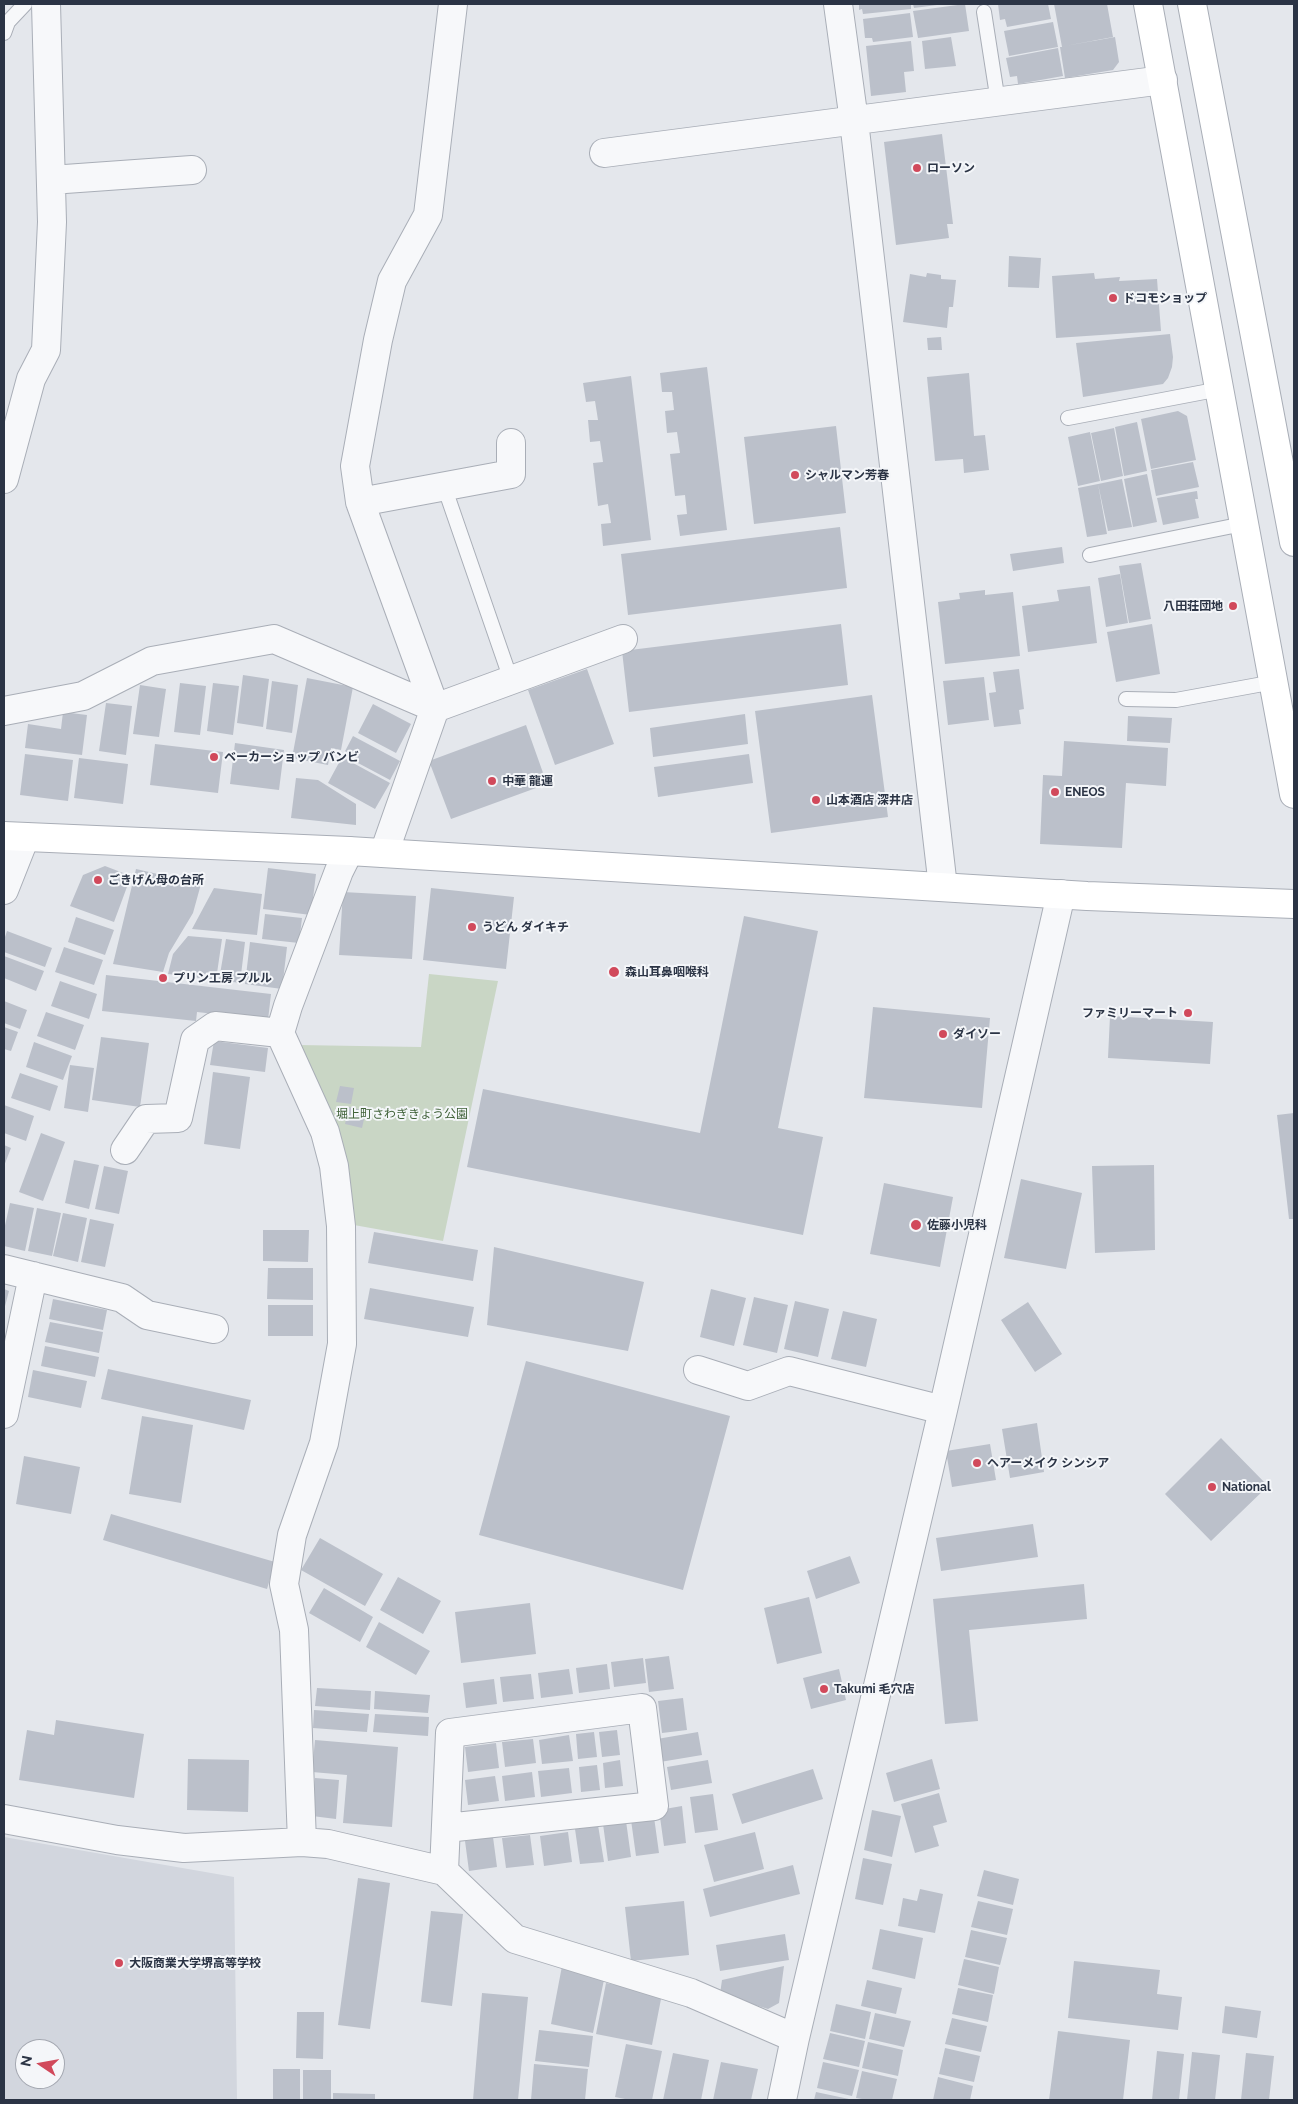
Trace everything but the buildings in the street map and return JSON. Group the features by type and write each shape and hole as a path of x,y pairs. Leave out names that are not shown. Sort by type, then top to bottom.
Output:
{"street":[{"path":"4,479 31,379 46,350 52,222 46,4"},
{"path":"384,853 435,708 360,502 355,466 378,340 392,281 428,216 453,4"},
{"path":"838,4 854,120 943,887"},
{"path":"1148,4 1294,794"},
{"path":"1192,4 1294,542"},
{"path":"604,154 1163,80"},
{"path":"51,180 192,170"},
{"path":"360,502 511,474 511,442"},
{"path":"4,711 83,696 152,661 274,639 435,708 624,639"},
{"path":"4,890 15,836 348,851 1061,894 1294,904"},
{"path":"302,1842 294,1630 284,1584 292,1535 324,1443 342,1344 341,1226 334,1166 325,1132 280,1033 288,1006 348,851"},
{"path":"782,2100 1061,894"},
{"path":"125,1150 146,1119 178,1118 195,1040 214,1026 280,1033"},
{"path":"4,1268 122,1298 147,1315 214,1329"},
{"path":"4,1414 33,1276"},
{"path":"698,1370 748,1386 789,1371 943,1410"},
{"path":"444,1871 450,1733 642,1708 654,1806 446,1828"},
{"path":"4,1819 117,1840 184,1848 302,1842 328,1844 444,1871 515,1939 691,1993 795,2038"}],"lane":[{"path":"4,32 8,22 25,4"},
{"path":"984,12 998,102"},
{"path":"1068,418 1220,389"},
{"path":"444,486 511,680"},
{"path":"1090,555 1243,524"},
{"path":"1126,699 1176,700 1274,682"}],"shaded area":[{"name":"大阪商業大学堺高等学校","path":"4,1837 234,1877 237,2100 4,2100"}],"green space":[{"name":"堀上町さわぎきょう公園","path":"429,974 498,981 443,1241 354,1225 349,1178 344,1154 320,1087 298,1045 421,1047"}],"place":[{"name":"ローソン","path":"917,168"},
{"name":"ドコモショップ","path":"1113,298"},
{"name":"シャルマン芳春","path":"795,475"},
{"name":"八田荘団地","path":"1233,606"},
{"name":"ベーカーショップ バンビ","path":"214,757"},
{"name":"中華 龍運","path":"492,781"},
{"name":"ENEOS","path":"1055,792"},
{"name":"山本酒店 深井店","path":"816,800"},
{"name":"ごきげん母の台所","path":"98,880"},
{"name":"うどん ダイキチ","path":"472,927"},
{"name":"森山耳鼻咽喉科","path":"614,972"},
{"name":"プリン工房 プルル","path":"163,978"},
{"name":"ファミリーマート","path":"1188,1013"},
{"name":"ダイソー","path":"943,1034"},
{"name":"佐藤小児科","path":"916,1225"},
{"name":"ヘアーメイク シンシア","path":"977,1463"},
{"name":"National","path":"1212,1487"},
{"name":"Takumi 毛穴店","path":"824,1689"},
{"name":"大阪商業大学堺高等学校","path":"119,1963"}]}
